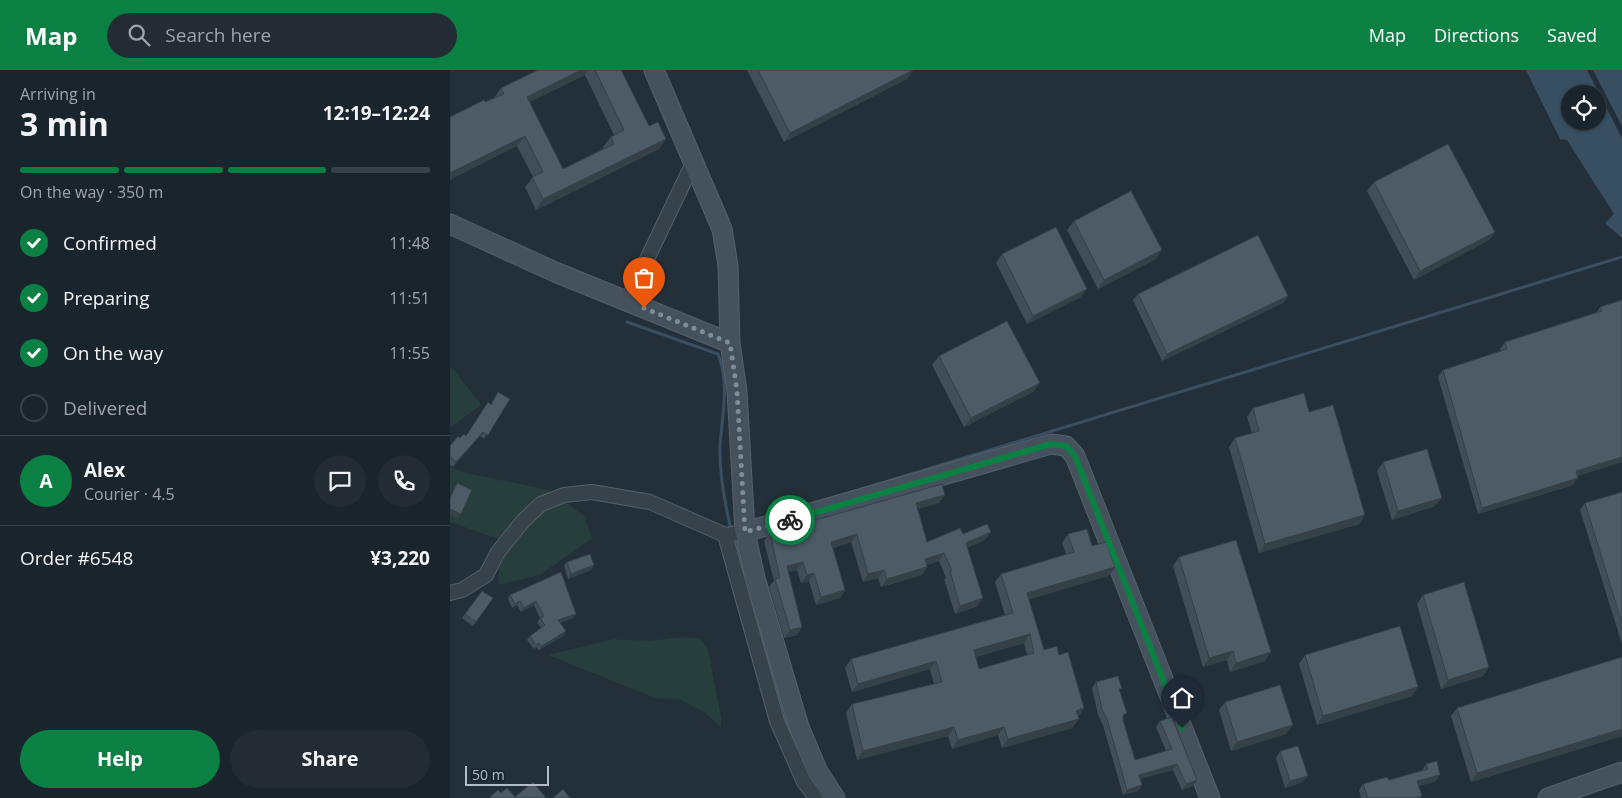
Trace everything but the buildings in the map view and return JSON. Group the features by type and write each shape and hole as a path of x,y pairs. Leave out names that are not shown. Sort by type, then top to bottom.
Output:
{"street":[{"path":"654,70 722,229 728,266 730,343 737,391 737,527 777,721 804,782 816,798"},
{"path":"627,301 694,160"},
{"path":"450,224 555,272 730,343"},
{"path":"450,593 467,588 486,575 498,552 523,521 541,504 564,495 592,492 650,502 737,527 1051,444 1066,446 1075,456 1210,798"},
{"path":"737,527 758,587 799,728 818,772 835,798"},
{"path":"1548,798 1622,772"}],"green space":[{"path":"450,367 481,405 450,428"},
{"path":"450,467 466,473 549,490 584,516 592,538 540,575 498,585 501,540 450,522"},
{"path":"681,637 699,638 708,649 721,717 721,727 704,712 679,699 655,698 548,655 614,639 650,641"}],"water":[{"path":"1526,70 1587,70 1595,85 1561,85 1561,130 1606,130 1606,107 1622,138 1622,238 1605,223 1614,214 1567,140 1560,139"},
{"path":"1593,70 1622,70 1622,126 1606,95 1606,85 1601,85"}],"waterway":[{"path":"849,493 1622,257"},
{"path":"627,322 718,354 724,377 720,467 731,530"},
{"path":"734,538 790,734"}],"way so far":[{"path":"644,308 730,343 737,391 745,532 790,520"}],"route":[{"path":"790,520 1051,444 1057,443 1066,446 1075,456 1182,728"}]}
